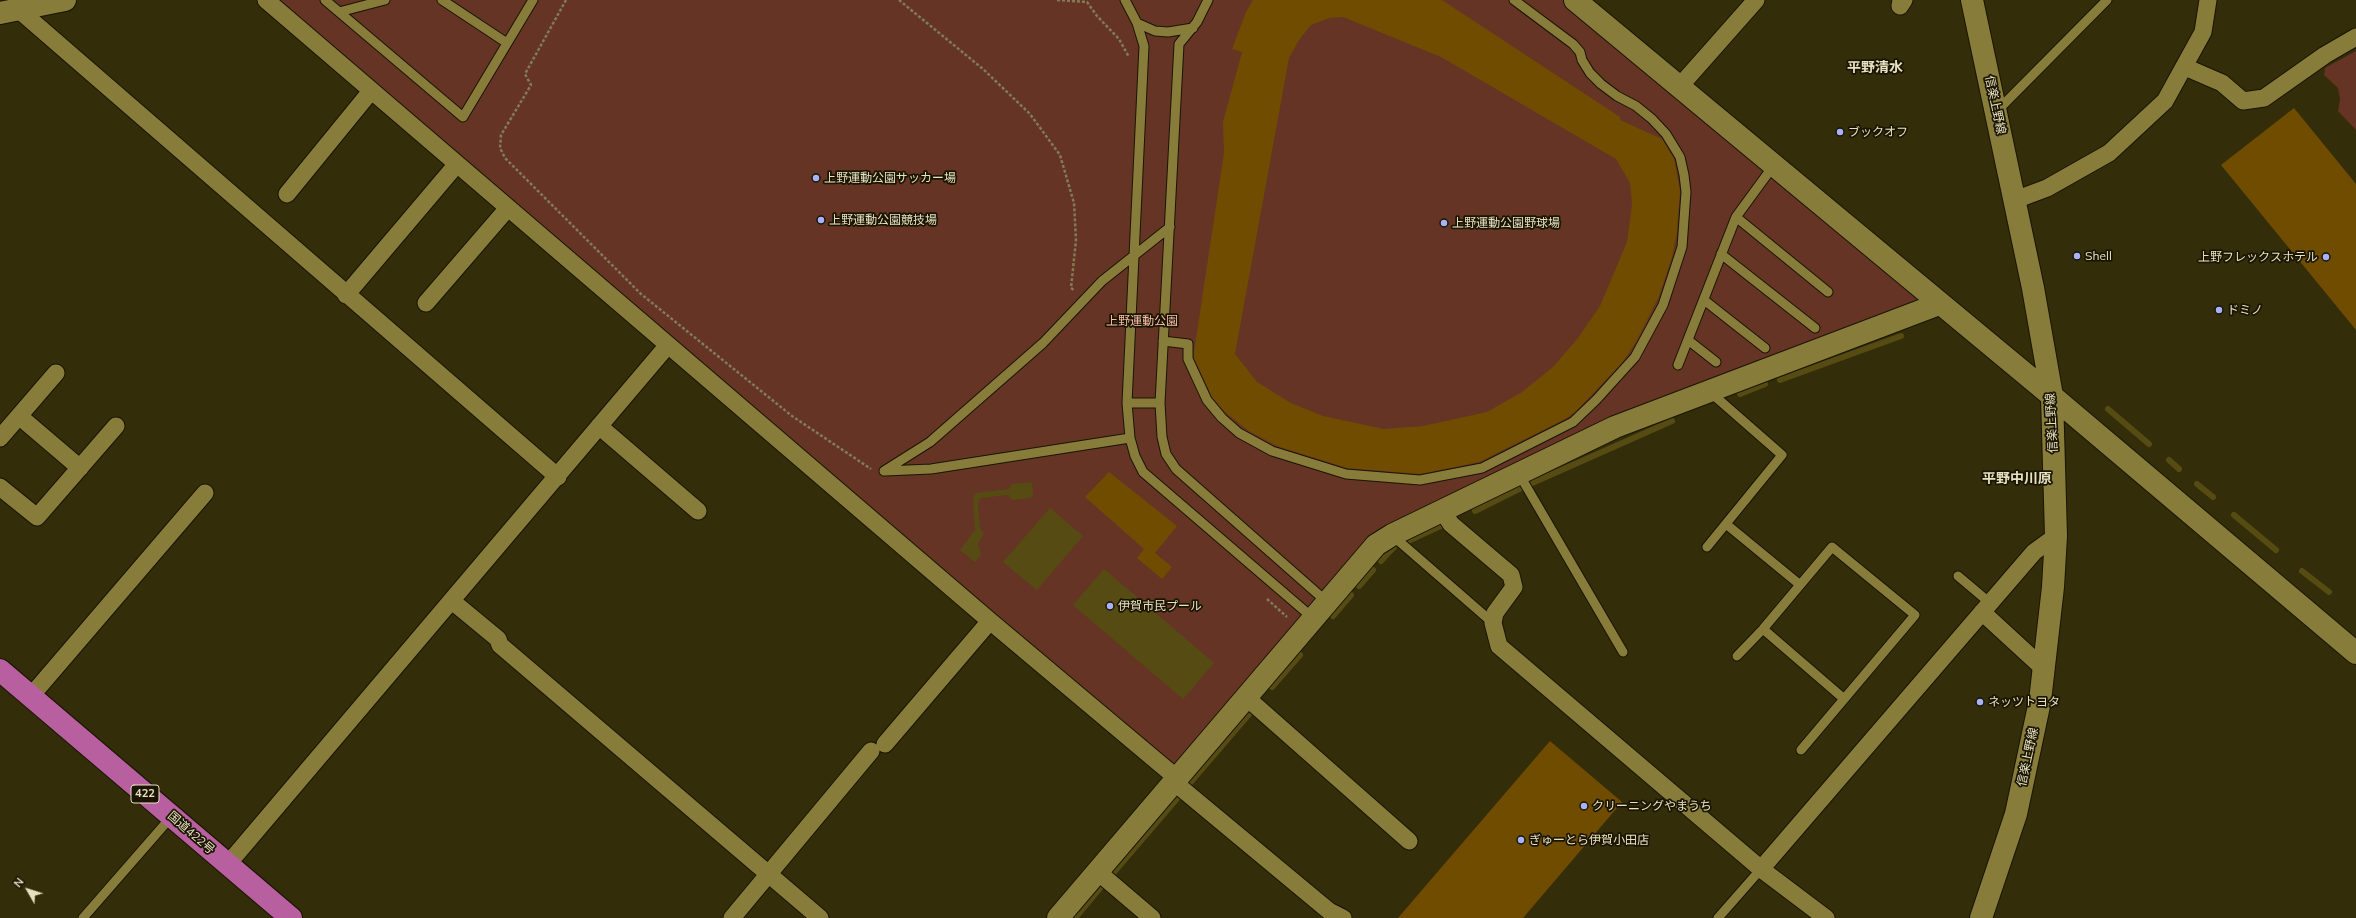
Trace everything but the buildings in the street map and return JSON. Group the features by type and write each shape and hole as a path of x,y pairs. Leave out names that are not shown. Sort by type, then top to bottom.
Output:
{"highway":[{"name":"国道422号","path":"0,670 291,918"}],"street":[{"path":"9,11 65,0"},
{"path":"266,0 1329,911 1343,918"},
{"path":"1575,0 1680,86 1939,304 2352,642"},
{"path":"1680,86 1756,0"},
{"path":"1901,0 1900,6 1904,0"},
{"name":"信楽上野線","path":"1972,0 2034,288 2052,396 2056,536 2053,588 2040,701 2016,814 1981,918"},
{"path":"2015,200 2047,188 2109,153 2166,101 2203,32 2208,0"},
{"path":"9,11 346,295 558,477"},
{"path":"2185,67 2222,83 2243,101 2264,98 2324,55 2356,37"},
{"path":"287,194 371,91"},
{"path":"346,295 457,164"},
{"path":"426,303 508,208"},
{"path":"1058,918 1177,781 1376,545 1392,535 1615,427 1939,304"},
{"path":"228,864 558,477 668,345"},
{"path":"0,438 56,373"},
{"path":"19,416 80,468"},
{"path":"0,487 37,516 116,426"},
{"path":"599,426 698,511"},
{"path":"31,696 205,493"},
{"path":"1445,509 1445,515 1451,524 1511,574 1514,586 1495,613 1493,623 1499,646 1761,869 1826,918"},
{"path":"1761,869 2034,552 2056,536"},
{"path":"452,601 498,639 500,645 820,918"},
{"path":"1986,608 2043,668"},
{"path":"732,918 878,748 990,621"},
{"path":"1247,698 1409,841"},
{"path":"1098,872 1152,918"}],"lane":[{"path":"325,0 462,117 533,0"},
{"path":"339,12 385,0"},
{"path":"442,0 507,43"},
{"path":"1125,0 1137,23 1144,46 1128,403 1130,438 1143,472 1308,625"},
{"path":"1208,0 1193,28 1179,44 1160,404 1162,438 1166,454 1176,469 1327,602"},
{"path":"1164,341 1188,344 1188,359 1207,400 1222,418 1239,433 1272,451 1346,474 1420,480 1482,468 1573,422 1596,400 1635,356 1663,305 1682,247 1686,192 1684,175 1676,151 1666,134 1652,119 1636,106 1617,96 1601,84 1590,73 1582,60 1580,52 1573,44 1514,0"},
{"path":"1996,112 2107,0"},
{"path":"1137,23 1162,32 1193,28"},
{"path":"1678,365 1736,217 1774,165"},
{"path":"1736,217 1828,292"},
{"path":"884,471 930,442 1037,348 1102,281 1134,254 1170,227"},
{"path":"1721,254 1815,328"},
{"path":"1704,300 1765,348"},
{"path":"1688,340 1716,362"},
{"path":"1707,547 1782,455 1708,391"},
{"path":"1128,403 1160,404"},
{"path":"884,471 931,469 1130,438"},
{"path":"1519,474 1623,652"},
{"path":"1726,524 1799,584"},
{"path":"1392,535 1493,623"},
{"path":"1737,656 1762,629 1832,546 1915,615 1801,750"},
{"path":"1958,576 1986,608"},
{"path":"1762,629 1844,698"},
{"path":"84,918 172,816"},
{"path":"1718,918 1761,869"}],"path":[{"path":"566,0 525,74 531,85 501,135 500,148 505,158 640,294 792,416 872,469 884,471"},
{"path":"899,0 983,69 1030,114 1060,155 1074,203 1076,240 1071,288 1077,292"},
{"path":"1057,0 1087,2 1097,16 1119,39 1129,56 1129,64"},
{"path":"1262,595 1308,625"}],"green space":[{"name":"上野運動公園","path":"280,0 1571,0 1935,303 1391,532 1176,766 1170,764 671,343"},
{"path":"2356,51 2356,130 2338,111 2340,99 2338,88 2324,75 2325,68"}],"shaded area":[{"path":"1032,482 1033,495 1030,498 1012,500 1008,495 981,498 978,504 980,529 984,533 978,544 981,555 975,562 960,550 975,530 973,500 975,493 1009,489 1012,484"},
{"path":"1050,508 1083,536 1037,590 1003,562"},
{"path":"1104,569 1214,663 1183,699 1073,605"}],"waterway":[{"path":"1780,380 1901,336"},
{"path":"1740,394 1765,384"},
{"path":"2108,409 2149,444"},
{"path":"1530,484 1672,421"},
{"path":"2169,460 2179,469"},
{"path":"2197,484 2213,497"},
{"path":"1475,511 1521,488"},
{"path":"2234,515 2276,550"},
{"path":"1408,541 1447,523"},
{"path":"1381,561 1394,547"},
{"path":"1359,586 1373,570"},
{"path":"2302,571 2329,592"},
{"path":"1333,616 1351,595"},
{"path":"1272,687 1300,655"},
{"path":"1189,784 1250,713"},
{"path":"1114,872 1180,795"},
{"path":"1075,918 1100,888"}],"place":[{"name":"ブックオフ","path":"1840,132"},
{"name":"上野運動公園サッカー場","path":"816,178"},
{"name":"上野運動公園競技場","path":"821,220"},
{"name":"上野運動公園野球場","path":"1444,223"},
{"name":"Shell","path":"2077,256"},
{"name":"上野フレックスホテル","path":"2326,257"},
{"name":"ドミノ","path":"2219,310"},
{"name":"伊賀市民プール","path":"1110,606"},
{"name":"ネッツトヨタ","path":"1980,702"},
{"name":"クリーニングやまうち","path":"1584,806"},
{"name":"ぎゅーとら伊賀小田店","path":"1521,840"}],"district":[{"name":"平野清水","path":"1875,68"},
{"name":"平野中川原","path":"2017,479"}]}
